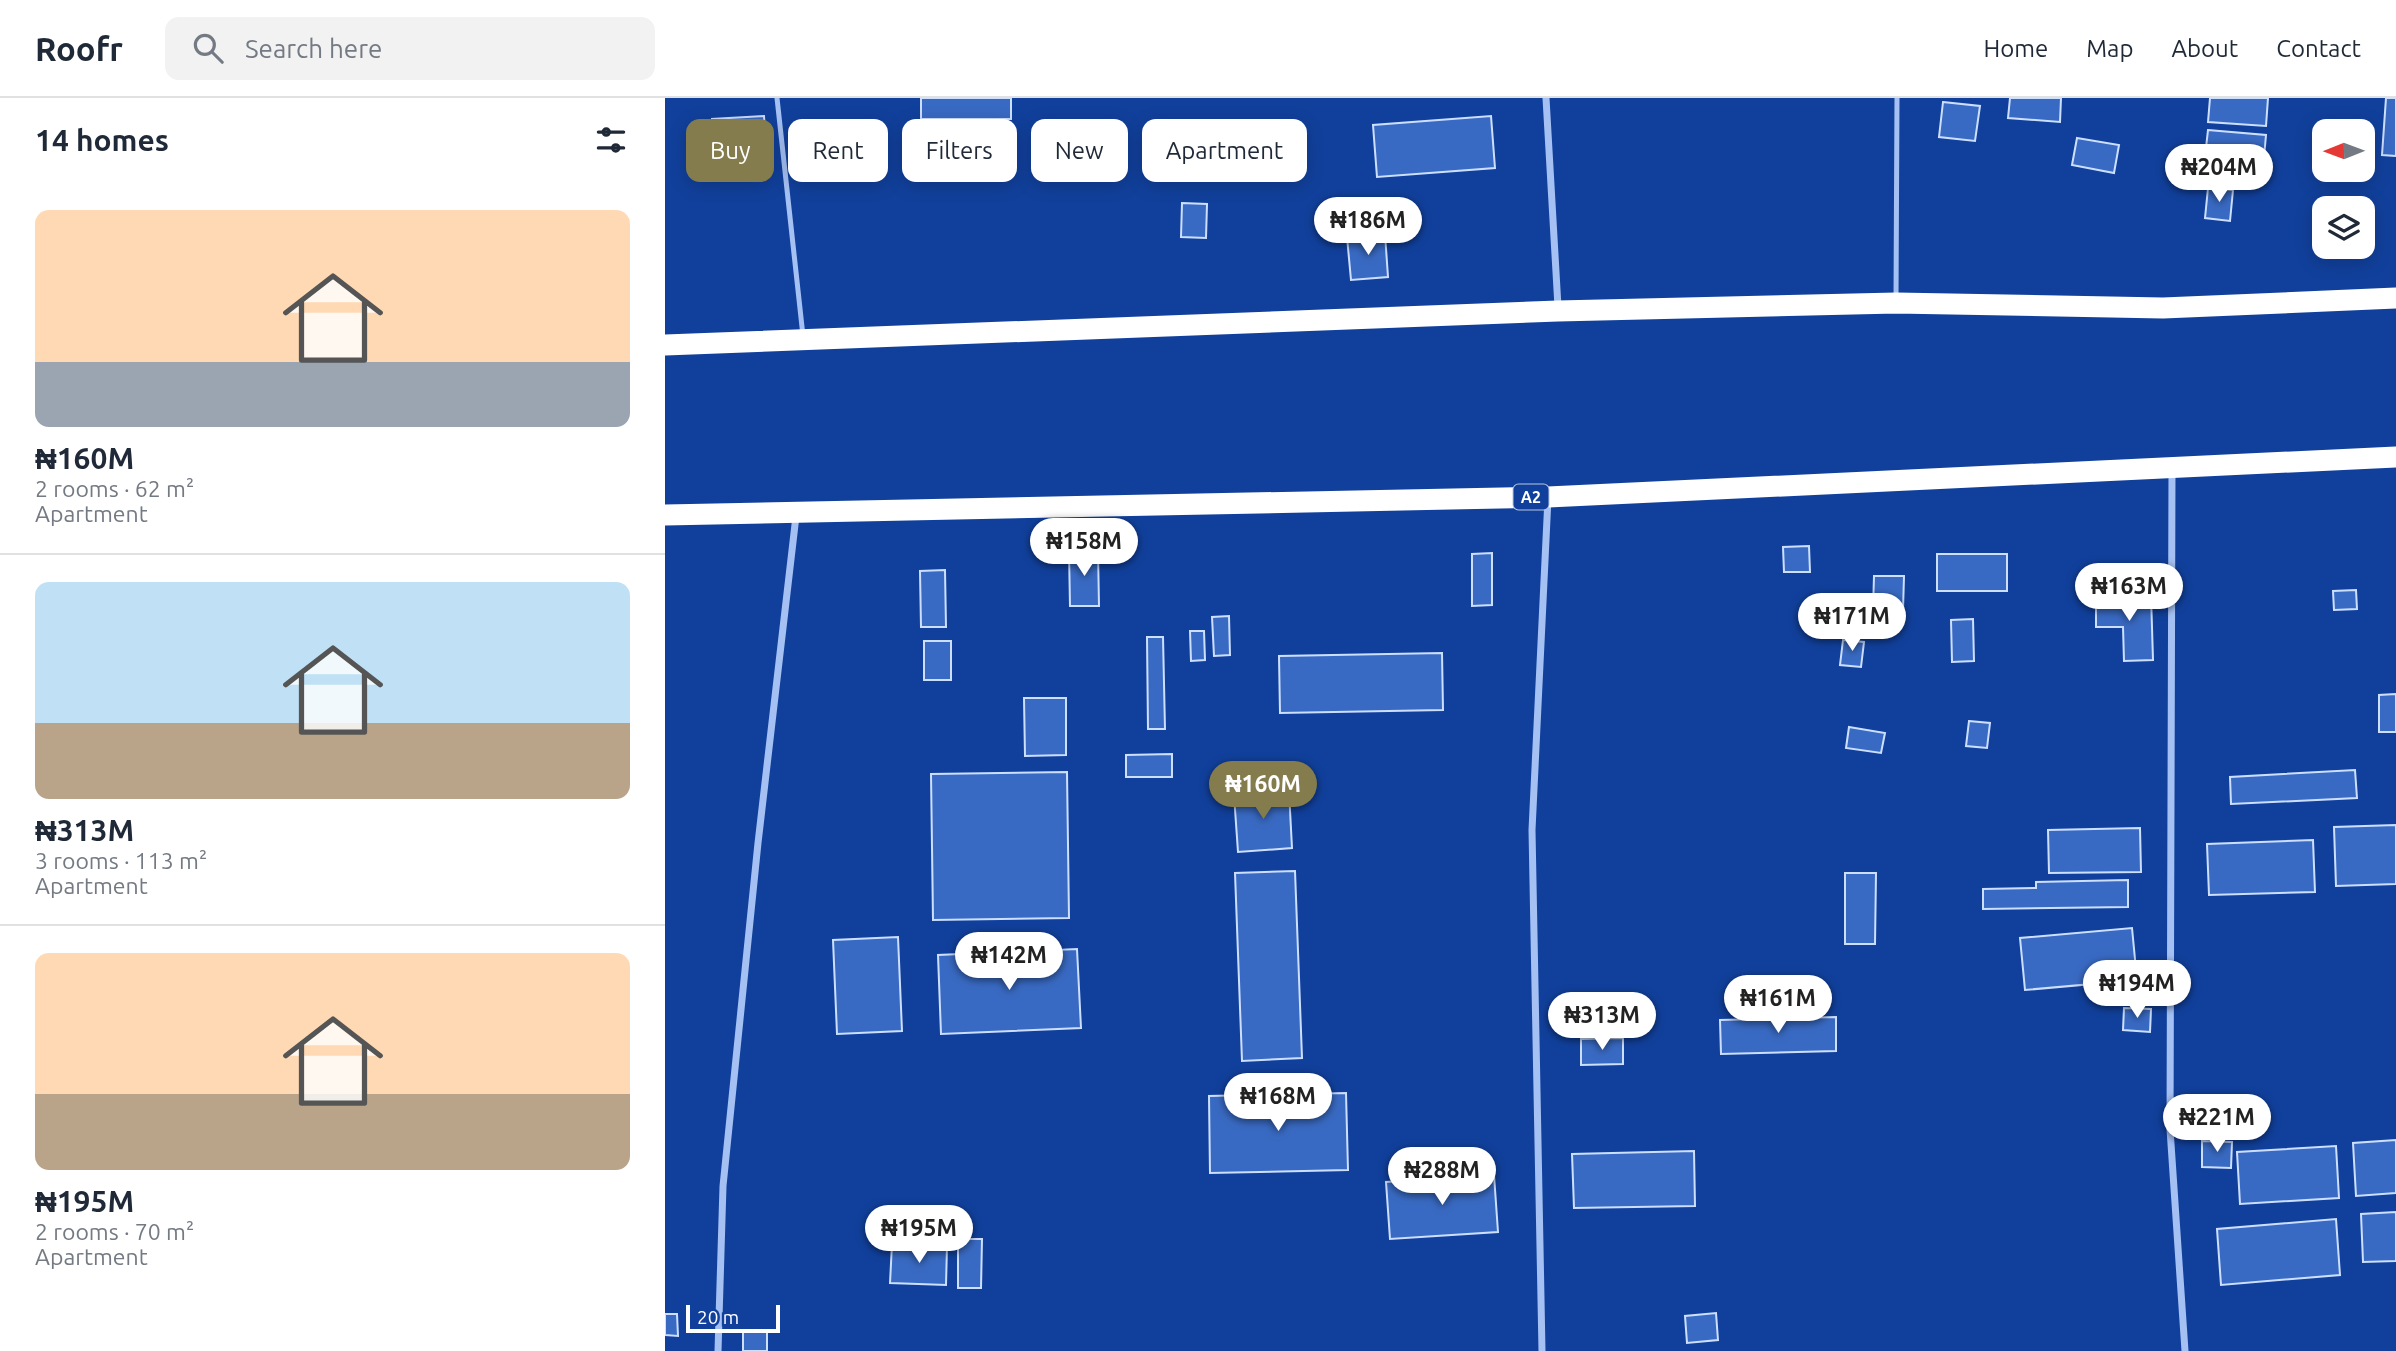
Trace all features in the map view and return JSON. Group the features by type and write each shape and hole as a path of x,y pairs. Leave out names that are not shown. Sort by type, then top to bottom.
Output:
{"highway":[{"path":"665,345 1558,311 1896,303 2163,308 2396,298"},
{"name":"A2","path":"665,515 797,510 1548,497 2396,457"}],"street":[{"path":"1546,98 1558,311"},
{"path":"2172,466 2170,1129 2185,1351"},
{"path":"1542,1351 1532,830 1548,497"},
{"path":"718,1351 723,1186 758,843 797,510"}],"lane":[{"path":"777,98 803,339"},
{"path":"1896,303 1897,98"}],"building":[{"path":"921,98 1011,98 1011,119 921,119"},
{"path":"2010,98 2061,98 2060,122 2008,118"},
{"path":"2210,98 2268,98 2266,126 2208,122"},
{"path":"2386,98 2396,98 2396,156 2382,155"},
{"path":"1943,102 1980,106 1975,141 1939,137"},
{"path":"764,116 764,119 712,119"},
{"path":"1491,116 1495,168 1377,177 1373,125"},
{"path":"2208,130 2266,135 2262,180 2203,174"},
{"path":"2077,138 2119,145 2114,173 2072,165"},
{"path":"2208,188 2233,190 2230,221 2205,218"},
{"path":"1182,203 1207,204 1206,238 1181,237"},
{"path":"1385,234 1388,277 1351,280 1347,237"},
{"path":"1809,546 1810,572 1784,572 1783,547"},
{"path":"1069,551 1098,551 1099,606 1070,606"},
{"path":"1492,553 1492,605 1472,606 1472,554"},
{"path":"1937,554 2007,554 2007,591 1937,591"},
{"path":"945,570 946,627 921,627 920,571"},
{"path":"1874,576 1904,576 1903,610 1873,610"},
{"path":"2356,590 2357,609 2334,610 2333,591"},
{"path":"2151,595 2153,660 2124,661 2123,627 2096,627 2096,596"},
{"path":"1229,616 1230,655 1214,656 1212,617"},
{"path":"1973,619 1974,661 1952,662 1951,620"},
{"path":"1190,631 1204,631 1205,660 1191,661"},
{"path":"1147,637 1163,637 1165,729 1148,729"},
{"path":"1843,640 1864,642 1861,667 1840,665"},
{"path":"924,641 951,641 951,680 924,680"},
{"path":"1442,653 1443,710 1280,713 1279,656"},
{"path":"2396,694 2396,732 2379,732 2379,695"},
{"path":"1024,698 1066,698 1066,755 1025,756"},
{"path":"1969,721 1990,723 1987,748 1966,746"},
{"path":"1849,727 1885,733 1881,753 1846,748"},
{"path":"1172,754 1172,777 1126,777 1126,755"},
{"path":"2355,770 2357,798 2231,804 2230,777"},
{"path":"1067,772 1069,918 933,920 931,774"},
{"path":"1289,791 1292,848 1238,852 1234,795"},
{"path":"2396,825 2396,884 2336,886 2334,827"},
{"path":"2140,828 2141,872 2049,873 2048,830"},
{"path":"2313,840 2315,892 2209,895 2207,844"},
{"path":"1295,871 1302,1058 1242,1061 1235,873"},
{"path":"1845,873 1876,873 1875,944 1845,944"},
{"path":"2128,880 2128,907 1983,909 1983,889 2036,888 2036,882"},
{"path":"2132,928 2137,980 2025,990 2020,938"},
{"path":"898,937 902,1031 837,1034 833,940"},
{"path":"1077,949 1081,1028 941,1034 938,955"},
{"path":"2124,1008 2151,1009 2150,1032 2123,1030"},
{"path":"1836,1017 1836,1051 1721,1054 1720,1020"},
{"path":"1623,1038 1623,1064 1581,1065 1581,1039"},
{"path":"1346,1093 1348,1170 1210,1173 1209,1096"},
{"path":"2396,1140 2396,1193 2356,1196 2353,1143"},
{"path":"2202,1141 2232,1142 2231,1168 2202,1167"},
{"path":"2336,1146 2339,1198 2240,1204 2237,1152"},
{"path":"1694,1151 1695,1206 1574,1208 1572,1154"},
{"path":"1494,1175 1498,1232 1390,1239 1386,1182"},
{"path":"2396,1212 2396,1261 2363,1262 2361,1214"},
{"path":"2336,1219 2340,1275 2221,1285 2217,1229"},
{"path":"958,1239 982,1239 981,1288 958,1288"},
{"path":"892,1244 947,1246 946,1285 890,1283"},
{"path":"1716,1313 1718,1340 1687,1343 1685,1316"},
{"path":"665,1314 677,1314 678,1336 665,1335"},
{"path":"767,1331 767,1351 743,1351 743,1332"}]}
